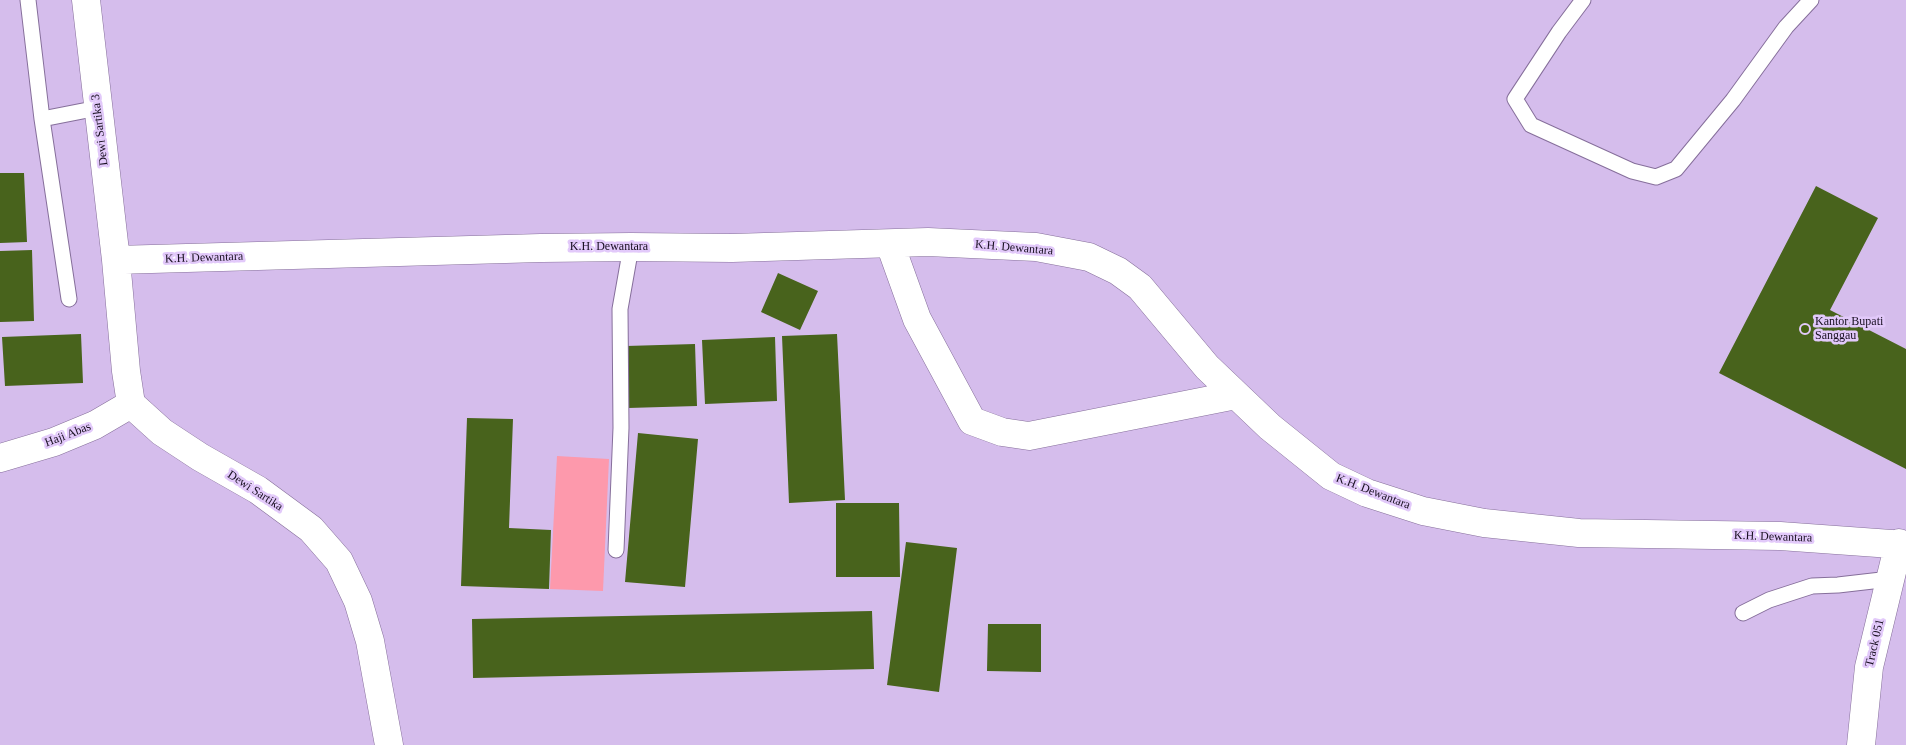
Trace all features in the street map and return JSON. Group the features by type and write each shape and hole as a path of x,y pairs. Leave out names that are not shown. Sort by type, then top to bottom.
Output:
{"street":[{"name":"Dewi Sartika 3","path":"86,0 116,260"},
{"name":"K.H. Dewantara","path":"116,260 631,247 732,248 928,242 1036,247 1089,257 1118,271 1140,287 1207,367 1270,427 1332,476 1367,492 1423,511 1484,523 1579,533 1780,536 1902,544"},
{"path":"890,244 917,319 972,421 1002,432 1029,436 1236,395"},
{"path":"116,260 125,363 132,404"},
{"name":"Haji Abas","path":"0,458 54,442 95,425 132,404"},
{"name":"Dewi Sartika","path":"132,404 162,432 200,457 258,490 311,529 339,561 358,601 370,641 387,743"},
{"name":"Track 051","path":"1861,745 1869,666 1890,579 1902,544"}],"lane":[{"path":"28,0 42,119 69,300"},
{"path":"1583,0 1559,32 1515,99 1531,125 1632,171 1656,177 1676,169 1733,100 1786,27 1811,0"},
{"path":"42,119 98,108"},
{"path":"616,550 621,428 620,309 631,247"},
{"path":"1742,613 1769,600 1812,586 1890,579"}],"shaded area":[{"path":"557,456 609,459 603,591 550,589"}],"building":[{"path":"0,173 24,173 27,242 0,243"},
{"name":"Kantor Bupati Sanggau","path":"1816,186 1878,218 1830,310 1906,349 1906,469 1719,373"},
{"path":"32,250 34,321 0,322 0,251"},
{"path":"778,273 818,291 800,330 761,312"},
{"path":"81,334 83,383 5,386 2,337"},
{"path":"837,334 845,500 789,503 782,336"},
{"path":"775,337 777,401 705,404 702,340"},
{"path":"695,344 697,406 628,408 626,346"},
{"path":"467,418 513,419 509,528 551,530 549,589 461,586"},
{"path":"638,433 698,439 685,587 625,582"},
{"path":"836,503 899,503 900,577 836,577"},
{"path":"906,542 957,548 939,692 887,685"},
{"path":"872,611 874,669 473,678 472,619"},
{"path":"988,624 1041,624 1041,672 987,671"}],"place":[{"name":"Kantor Bupati Sanggau","path":"1805,329"}]}
